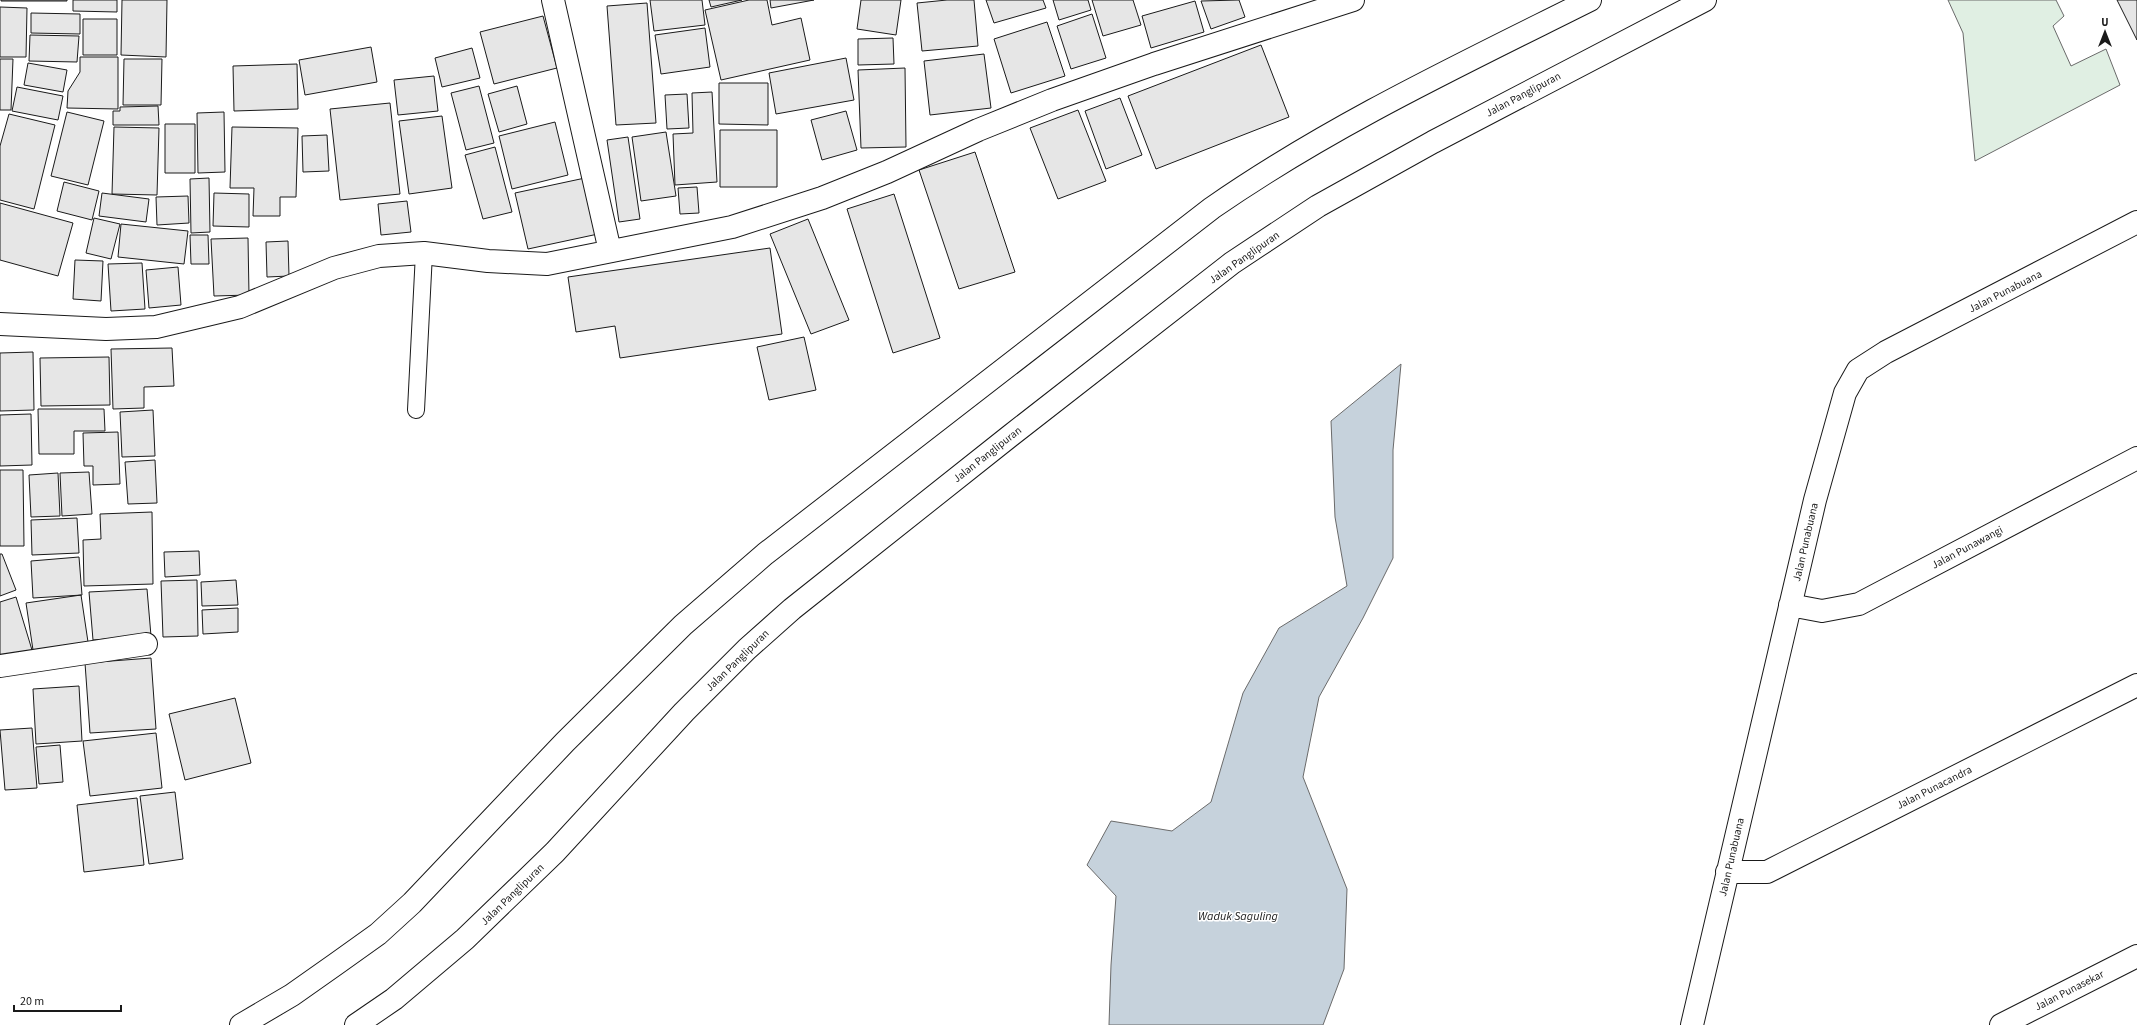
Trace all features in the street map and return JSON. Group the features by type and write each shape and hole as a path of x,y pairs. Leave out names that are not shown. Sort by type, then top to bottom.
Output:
{"street":[{"path":"553,0 610,251"},
{"path":"0,324 106,329 156,327 240,307 334,268 379,256 424,253 488,262 547,264 732,227 822,198 887,172 978,130 1052,100 1154,64 1353,0"},
{"path":"241,1025 292,995 378,934 412,903 565,742 683,625 764,554 1212,208 1262,173 1424,83 1590,0"},
{"name":"Jalan Panglipuran","path":"356,1025 394,999 466,939 555,852 684,712 747,649 792,609 1010,436 1232,263 1318,206 1433,142 1705,0"},
{"name":"Jalan Punabuana","path":"1692,1025 1815,500 1842,401 1858,370 1886,352 2137,222"},
{"name":"Jalan Punawangi","path":"1790,605 1822,611 1859,604 2137,458"},
{"path":"0,666 146,644"},
{"name":"Jalan Punacandra","path":"1727,872 1767,872 2137,685"},
{"name":"Jalan Punasekar","path":"2001,1025 2137,956"}],"lane":[{"path":"416,410 424,253"}],"green space":[{"path":"1948,0 2056,0 2064,16 2053,26 2071,66 2106,49 2120,85 1975,161 1963,33"}],"water":[{"name":"Waduk Saguling","path":"1401,364 1393,450 1393,558 1363,618 1319,697 1303,777 1347,889 1344,969 1323,1025 1109,1025 1111,965 1116,896 1087,865 1111,821 1172,831 1211,802 1243,693 1279,628 1347,586 1335,517 1331,421"}],"building":[{"path":"67,0 67,1 1,1"},
{"path":"73,0 117,0 117,12 73,11"},
{"path":"122,0 167,0 166,57 121,55"},
{"path":"650,0 702,0 705,25 654,31"},
{"path":"709,0 742,0 711,7"},
{"path":"749,0 767,0 772,25 801,18 810,60 721,80 705,10"},
{"path":"770,0 814,0 771,8"},
{"path":"861,0 901,0 896,35 857,29"},
{"path":"947,0 974,0 978,46 922,51 917,3"},
{"path":"986,0 1043,0 1046,8 994,23"},
{"path":"1053,0 1088,0 1091,10 1059,20"},
{"path":"1092,0 1133,0 1141,25 1103,36"},
{"path":"1239,0 1245,17 1211,29 1201,1"},
{"path":"2117,0 2137,0 2137,40"},
{"path":"1195,1 1204,32 1151,48 1142,16"},
{"path":"647,3 656,123 616,125 607,6"},
{"path":"0,7 27,8 26,57 0,57"},
{"path":"31,13 80,14 80,34 31,33"},
{"path":"1092,14 1106,58 1071,69 1057,26"},
{"path":"543,16 557,68 494,84 480,32"},
{"path":"83,19 117,19 117,55 83,55"},
{"path":"1047,22 1065,76 1011,93 994,39"},
{"path":"705,28 710,67 661,74 655,35"},
{"path":"30,35 79,36 77,62 29,61"},
{"path":"893,38 894,64 858,65 858,39"},
{"path":"1261,45 1289,117 1156,169 1128,96"},
{"path":"371,47 377,82 305,95 299,60"},
{"path":"472,48 480,78 442,87 435,58"},
{"path":"984,54 991,108 930,115 924,61"},
{"path":"80,57 118,57 118,109 67,108 68,91 80,72"},
{"path":"846,58 854,100 776,114 769,73"},
{"path":"0,59 13,59 11,110 0,110"},
{"path":"124,59 162,59 161,105 123,105"},
{"path":"28,63 67,70 63,92 24,85"},
{"path":"297,64 298,109 234,111 233,66"},
{"path":"905,68 906,147 861,148 858,70"},
{"path":"434,76 438,111 398,115 394,80"},
{"path":"719,83 768,83 768,125 719,124"},
{"path":"479,86 494,143 466,150 451,93"},
{"path":"517,86 527,124 499,132 488,94"},
{"path":"17,87 63,96 58,120 12,111"},
{"path":"712,92 717,182 675,185 673,134 693,133 692,93"},
{"path":"687,94 689,128 667,129 665,95"},
{"path":"1120,98 1142,155 1106,169 1085,111"},
{"path":"390,103 400,194 340,200 330,109"},
{"path":"158,106 159,125 113,125 113,111 120,111 120,107"},
{"path":"1078,110 1106,181 1058,199 1030,128"},
{"path":"846,111 857,150 822,160 811,120"},
{"path":"67,112 104,121 88,185 51,176"},
{"path":"224,112 225,172 198,173 197,113"},
{"path":"9,114 55,125 34,209 0,200 0,146"},
{"path":"442,116 452,188 409,194 399,121"},
{"path":"555,122 568,175 512,189 499,136"},
{"path":"165,124 195,124 195,173 165,173"},
{"path":"114,127 159,128 157,195 112,194"},
{"path":"232,127 298,128 296,197 280,197 280,216 253,216 254,188 230,188"},
{"path":"720,130 777,130 777,187 720,187"},
{"path":"666,132 676,196 641,201 632,137"},
{"path":"327,135 329,171 303,172 302,136"},
{"path":"628,137 640,219 619,222 607,140"},
{"path":"495,147 512,212 483,219 465,155"},
{"path":"975,152 1015,272 959,289 919,170"},
{"path":"209,178 210,232 191,233 190,179"},
{"path":"585,178 598,234 528,249 515,193"},
{"path":"64,182 99,191 92,220 57,211"},
{"path":"697,187 699,213 680,214 678,188"},
{"path":"102,193 149,199 146,222 99,216"},
{"path":"214,193 249,194 249,227 213,226"},
{"path":"894,194 940,338 893,353 847,209"},
{"path":"188,196 189,223 157,225 156,197"},
{"path":"407,201 411,232 381,235 378,204"},
{"path":"0,203 73,223 58,276 0,260"},
{"path":"94,218 120,224 111,259 86,253"},
{"path":"808,219 849,320 811,334 770,234"},
{"path":"121,224 188,231 184,264 118,257"},
{"path":"190,235 208,235 209,264 191,264"},
{"path":"248,238 249,295 214,296 211,239"},
{"path":"288,241 289,276 267,277 266,242"},
{"path":"770,248 782,334 620,358 615,326 576,332 568,277"},
{"path":"75,260 103,261 101,301 73,299"},
{"path":"142,263 145,309 111,311 108,264"},
{"path":"178,267 181,305 149,308 146,270"},
{"path":"804,337 816,390 769,400 757,347"},
{"path":"172,348 174,386 144,387 144,408 113,409 111,349"},
{"path":"33,352 34,410 0,411 0,353"},
{"path":"109,357 110,405 41,406 40,358"},
{"path":"38,409 104,409 105,431 74,431 74,454 39,454"},
{"path":"153,410 155,456 122,457 120,412"},
{"path":"31,414 32,465 0,466 0,415"},
{"path":"118,432 120,484 93,485 93,466 84,466 83,433"},
{"path":"155,460 157,503 128,504 125,462"},
{"path":"0,470 23,470 24,546 0,546"},
{"path":"89,472 92,514 62,516 60,473"},
{"path":"58,473 60,516 31,517 29,475"},
{"path":"152,512 153,584 84,586 83,540 101,539 100,514"},
{"path":"77,518 79,553 32,555 31,520"},
{"path":"199,551 200,575 165,577 164,552"},
{"path":"0,554 2,554 16,590 0,596"},
{"path":"79,557 82,595 33,598 31,561"},
{"path":"197,580 198,636 163,637 161,581"},
{"path":"236,580 238,605 202,606 201,582"},
{"path":"147,589 151,636 93,640 89,592"},
{"path":"81,595 88,642 33,650 26,603"},
{"path":"16,597 32,650 0,660 0,602"},
{"path":"238,608 238,632 203,634 202,610"},
{"path":"151,658 156,729 90,733 85,663"},
{"path":"79,686 82,741 36,744 33,689"},
{"path":"235,698 251,763 185,780 169,714"},
{"path":"32,728 37,788 5,790 0,730"},
{"path":"156,733 162,788 90,796 83,741"},
{"path":"60,745 63,782 39,784 36,747"},
{"path":"175,792 183,859 149,864 140,796"},
{"path":"137,798 144,865 84,872 77,805"}]}
